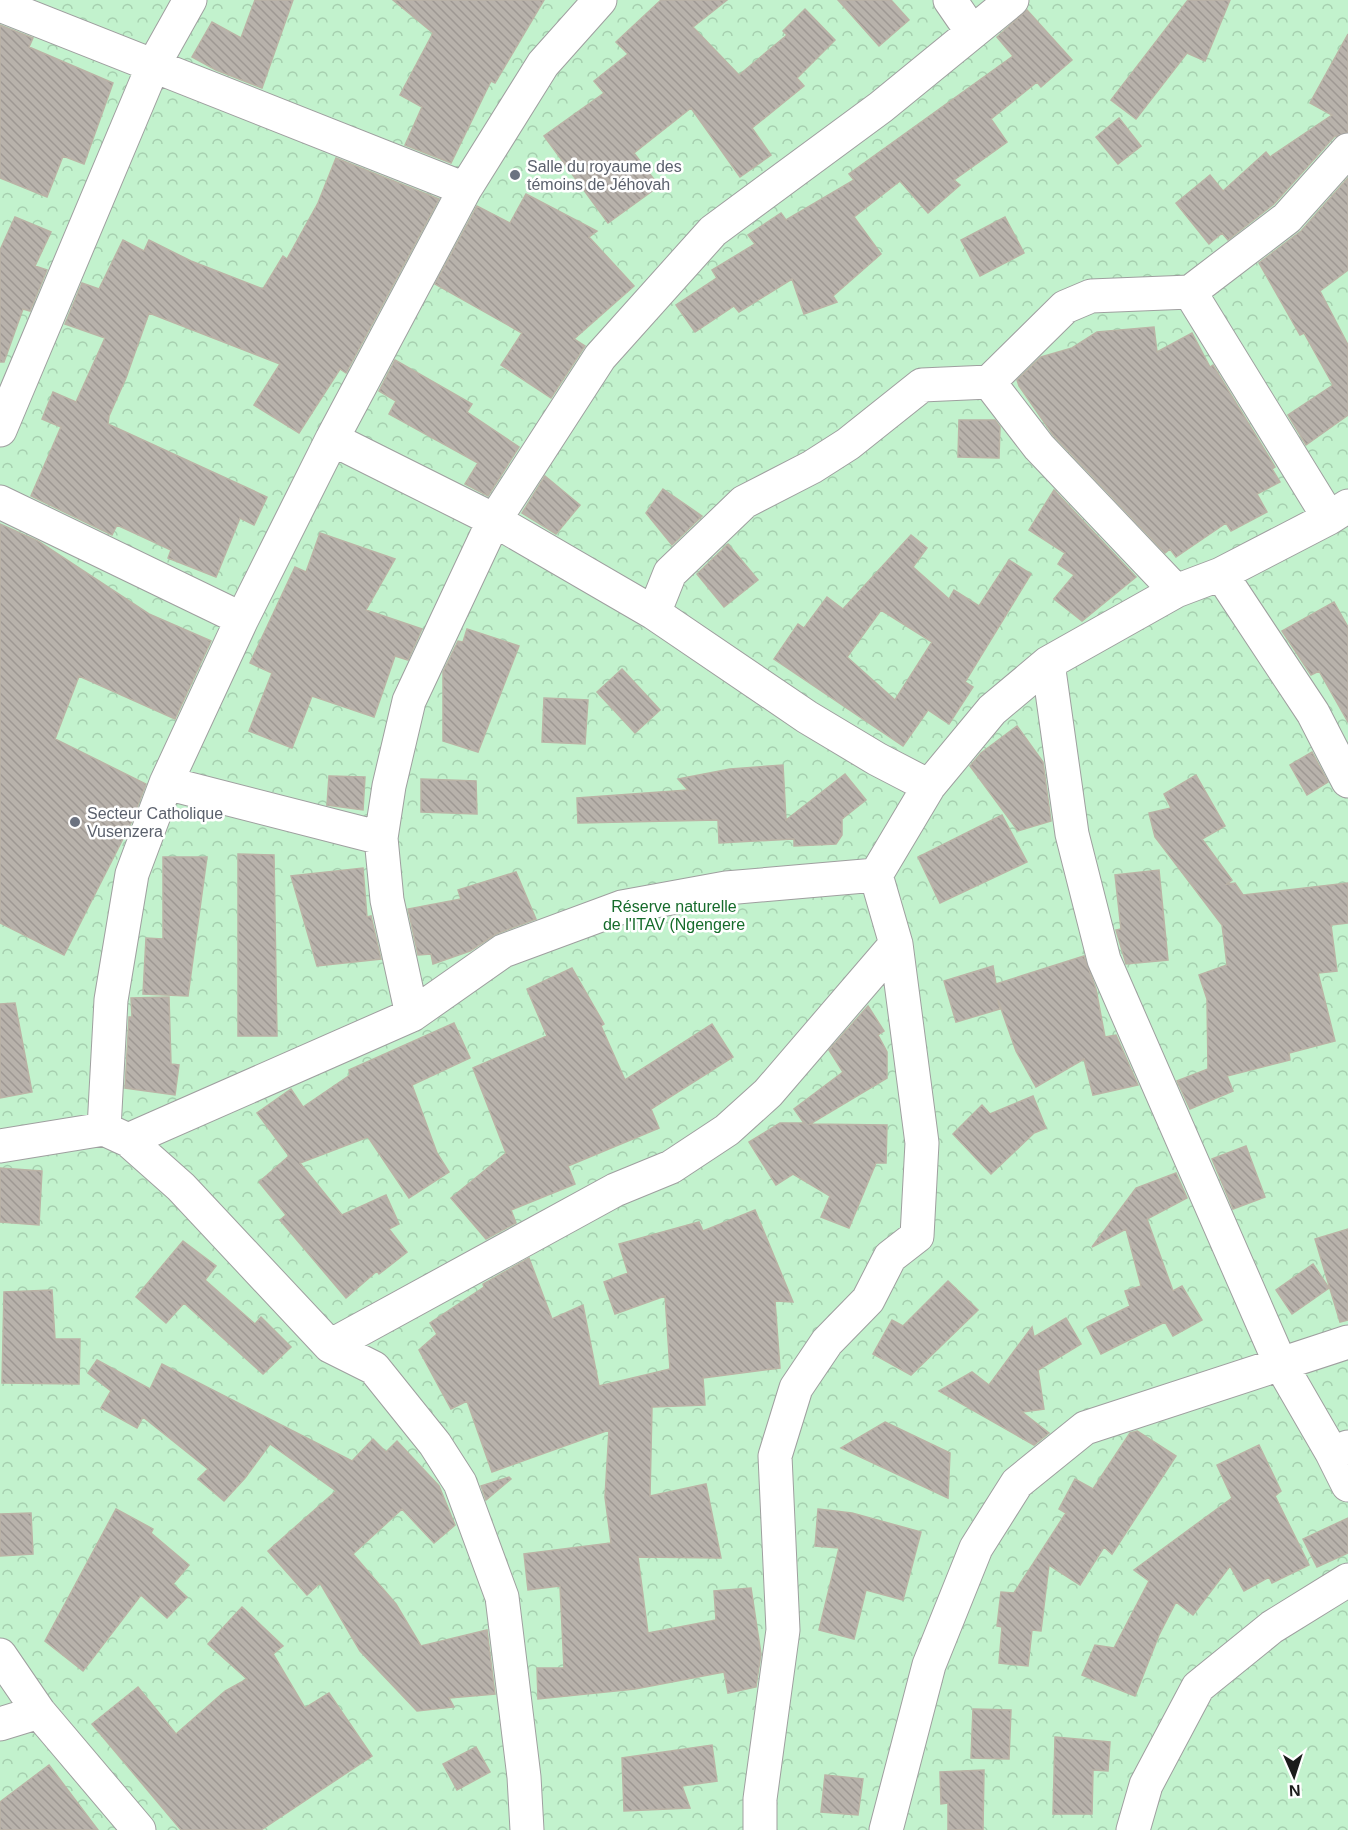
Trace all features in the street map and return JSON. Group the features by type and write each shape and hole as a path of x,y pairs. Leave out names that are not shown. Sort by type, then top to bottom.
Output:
{"street":[{"path":"0,430 153,66 190,0"},
{"path":"526,1830 524,1777 502,1598 460,1483 435,1444 374,1368 330,1346 181,1187 116,1135 111,1000 132,874 166,783 242,619 332,439 465,189 543,64 600,0"},
{"path":"950,0 972,32"},
{"path":"412,1016 387,900 381,838 389,786 409,701 494,520 600,357 713,231 881,107 1012,0"},
{"path":"0,5 465,189"},
{"path":"654,613 670,573 744,502 812,467 848,444 922,384 989,382 1065,307 1091,296 1190,292 1287,218 1348,150"},
{"path":"760,1830 760,1799 783,1630 775,1456 796,1388 827,1342 868,1300 890,1257 917,1236 922,1143 896,944 876,875 929,786 992,710 1048,663 1176,591 1221,574 1339,512 1190,292"},
{"path":"989,382 1039,447 1176,591"},
{"path":"332,439 494,520 654,613 807,717 929,786"},
{"path":"0,502 242,619"},
{"path":"1221,574 1313,713 1348,781"},
{"path":"1048,663 1072,834 1104,960 1280,1363 1340,1450 1348,1485"},
{"path":"166,783 381,838"},
{"path":"0,1146 116,1135 412,1016 503,951 622,908 726,888 876,875"},
{"path":"330,1346 615,1190 671,1167 727,1130 768,1093 896,944"},
{"path":"886,1830 929,1665 976,1548 1017,1483 1085,1428 1348,1341"},
{"path":"1133,1830 1146,1785 1198,1688 1272,1627 1348,1580"},
{"path":"0,1655 39,1712 140,1830"},
{"path":"0,1724 39,1712"}],"green space":[{"name":"Réserve naturelle de l'ITAV (Ngengere","path":"0,0 1348,0 1348,1830 0,1830"}],"building":[{"path":"255,0 293,0 262,88 216,70 192,57 212,22 241,38"},
{"path":"393,0 544,0 495,83 491,81 451,163 405,145 422,107 400,95 433,33"},
{"path":"661,0 727,0 693,27 739,75 787,35 783,31 805,9 835,40 797,78 804,86 752,128 771,155 740,177 691,108 634,153 659,186 608,223 544,136 604,93 594,81 628,54 616,42"},
{"path":"838,0 891,0 909,20 879,46"},
{"path":"1188,0 1230,0 1205,61 1187,53 1136,119 1111,100"},
{"path":"1027,10 1072,60 1041,87 1037,82 991,119 1007,142 954,180 960,185 928,213 900,181 854,217 881,254 833,296 837,302 804,314 792,279 739,312 734,306 695,332 676,305 717,278 712,270 755,244 748,235 781,213 786,220 854,180 849,174 1013,56 997,37"},
{"path":"0,25 33,38 29,47 113,83 84,164 63,156 47,197 0,178"},
{"path":"1348,34 1348,132 1334,137 1274,204 1228,240 1222,233 1209,244 1176,203 1210,175 1223,191 1266,152 1270,157 1332,115 1310,103"},
{"path":"1119,118 1141,146 1118,164 1096,137"},
{"path":"336,158 439,199 346,373 340,369 299,433 254,405 280,364 149,313 126,378 109,416 108,424 267,497 254,525 240,518 216,577 168,558 171,550 117,525 112,535 31,496 61,427 42,419 53,392 76,402 105,338 65,324 82,283 99,289 123,240 144,251 149,240 191,261 263,289 283,256 287,259 318,203"},
{"path":"1348,178 1348,270 1320,291 1348,345 1348,415 1306,445 1288,415 1333,385 1304,333 1300,335 1259,263 1301,231"},
{"path":"526,194 597,231 589,237 634,286 574,339 585,346 551,398 501,365 522,333 435,284 477,206 510,223"},
{"path":"15,217 51,232 35,266 47,270 30,311 23,309 4,362 0,362 0,250"},
{"path":"1005,217 1024,253 980,276 961,240"},
{"path":"1154,327 1157,352 1192,333 1210,367 1213,365 1275,467 1272,469 1280,482 1257,494 1267,512 1231,531 1226,523 1176,557 1170,549 1165,553 1053,435 1017,380 1041,357 1072,348 1097,332"},
{"path":"395,360 472,404 467,412 519,447 488,496 465,484 478,463 389,414 396,401 379,391"},
{"path":"959,420 995,420 1000,427 999,458 958,457"},
{"path":"545,476 580,505 556,534 522,513"},
{"path":"663,489 702,516 672,545 646,513"},
{"path":"1054,490 1136,577 1082,621 1054,599 1074,575 1058,564 1065,553 1029,530"},
{"path":"0,524 38,541 149,614 211,641 175,719 79,676 55,739 146,784 132,821 64,955 0,923"},
{"path":"320,533 395,559 366,610 422,629 408,660 395,656 374,717 312,696 292,748 249,731 272,673 250,663 295,567 306,572"},
{"path":"911,535 927,548 913,567 949,599 954,590 979,606 1009,560 1031,574 965,682 973,687 949,724 928,710 903,746 774,659 798,624 804,628 827,597 843,609","holes":["881,610 932,642 895,700 847,657"]},
{"path":"728,544 758,580 724,607 697,574"},
{"path":"1334,602 1348,627 1348,722 1319,671 1311,675 1282,631"},
{"path":"467,629 519,646 478,752 443,741 443,672 458,641 463,642"},
{"path":"622,669 660,710 635,733 597,692"},
{"path":"544,698 588,700 585,744 542,742"},
{"path":"1017,726 1043,762 1051,821 1018,831 970,766 981,753"},
{"path":"1312,752 1328,782 1307,795 1290,765"},
{"path":"783,765 786,820 845,774 866,800 842,819 842,835 836,844 794,846 794,839 719,843 718,820 578,823 577,798 688,790 678,779 730,769"},
{"path":"1196,775 1225,826 1202,839 1232,880 1227,884 1235,883 1243,895 1348,883 1348,923 1331,925 1337,971 1318,973 1335,1041 1289,1053 1290,1060 1227,1076 1233,1091 1190,1109 1177,1081 1208,1069 1207,999 1199,975 1227,965 1222,925 1155,837 1149,813 1171,808 1164,794"},
{"path":"329,776 365,777 363,810 327,805"},
{"path":"421,779 476,781 477,814 421,812"},
{"path":"1002,815 1027,862 940,903 918,857"},
{"path":"238,854 274,855 277,1036 238,1036"},
{"path":"163,857 207,857 188,996 143,994 146,938 163,939"},
{"path":"363,868 367,917 371,916 381,959 317,966 291,876"},
{"path":"1159,870 1168,960 1126,964 1116,930 1121,929 1115,875"},
{"path":"516,872 536,919 496,934 470,951 433,964 431,954 418,955 408,909 461,899 458,890"},
{"path":"1084,956 1096,989 1105,1037 1116,1035 1138,1085 1093,1095 1084,1059 1036,1087 1016,1051 998,1000 1000,1009 956,1022 944,981 993,966 996,984"},
{"path":"572,968 604,1024 601,1026 625,1080 712,1024 733,1057 651,1109 659,1128 568,1166 575,1184 511,1210 516,1223 486,1239 451,1198 506,1153 473,1068 547,1036 527,989"},
{"path":"169,997 171,1064 179,1065 175,1095 125,1088 129,1017 132,1017 131,998"},
{"path":"15,1003 32,1092 0,1098 0,1004"},
{"path":"868,1006 884,1031 878,1035 887,1052 887,1078 810,1124 887,1125 886,1163 876,1163 849,1228 821,1217 830,1196 793,1174 776,1185 749,1142 780,1123 804,1123 794,1109 843,1072 829,1050"},
{"path":"454,1023 470,1058 412,1085 437,1153 449,1172 409,1198 368,1137 300,1163 342,1215 386,1195 399,1224 389,1229 407,1252 379,1274 377,1271 346,1298 280,1220 286,1215 259,1182 289,1156 257,1113 291,1089 303,1107 350,1075 349,1070"},
{"path":"1033,1096 1046,1128 1034,1133 991,1174 953,1134 982,1105 990,1114"},
{"path":"1246,1146 1265,1197 1233,1209 1212,1159"},
{"path":"0,1168 42,1171 39,1225 0,1222"},
{"path":"1176,1173 1187,1198 1147,1219 1173,1291 1182,1286 1202,1320 1173,1336 1165,1322 1101,1354 1087,1327 1130,1306 1125,1291 1141,1286 1126,1229 1092,1247 1136,1188"},
{"path":"755,1210 793,1302 775,1301 780,1368 703,1378 705,1405 652,1407 650,1496 706,1484 721,1558 638,1557 648,1633 716,1620 714,1591 751,1588 761,1654 756,1687 728,1693 724,1672 635,1689 538,1699 537,1668 564,1668 560,1586 528,1590 524,1554 611,1543 605,1497 609,1430 492,1472 467,1401 451,1409 419,1350 437,1334 430,1323 484,1287 483,1284 529,1258 552,1319 583,1305 599,1386 670,1369 665,1296 615,1314 604,1282 628,1273 619,1244 699,1222 703,1231"},
{"path":"1348,1229 1348,1320 1340,1322 1315,1239"},
{"path":"183,1241 216,1266 205,1280 255,1324 261,1317 291,1347 263,1374 184,1303 166,1323 136,1297"},
{"path":"1313,1264 1329,1288 1292,1314 1276,1290"},
{"path":"948,1281 978,1310 911,1375 873,1354 892,1320 903,1326"},
{"path":"52,1290 55,1339 80,1339 79,1384 2,1383 4,1292"},
{"path":"1066,1318 1081,1344 1038,1370 1044,1409 1022,1412 1049,1433 1034,1445 939,1391 972,1372 989,1385 1032,1327 1034,1337"},
{"path":"97,1360 150,1389 162,1364 352,1461 373,1439 386,1452 397,1441 439,1486 455,1525 434,1543 402,1509 353,1554 396,1604 421,1646 487,1630 495,1694 449,1698 454,1707 417,1711 360,1651 320,1583 307,1595 268,1551 336,1491 270,1444 245,1478 224,1501 198,1479 208,1469 143,1417 137,1428 101,1408 111,1391 88,1373"},
{"path":"885,1422 950,1453 948,1498 841,1448"},
{"path":"1137,1431 1176,1456 1112,1554 1104,1547 1080,1585 1049,1565 1041,1631 1032,1630 1028,1666 999,1663 1002,1627 997,1626 1001,1592 1014,1593 1066,1513 1059,1509 1075,1479 1093,1489 1130,1433"},
{"path":"1259,1445 1281,1491 1275,1496 1309,1565 1272,1583 1269,1577 1244,1591 1230,1566 1193,1615 1176,1602 1159,1635 1135,1696 1082,1675 1095,1645 1114,1648 1149,1581 1134,1570 1232,1498 1217,1465"},
{"path":"509,1477 511,1479 486,1500 481,1486"},
{"path":"116,1509 153,1529 151,1533 189,1565 173,1584 187,1597 167,1618 141,1595 83,1671 45,1641"},
{"path":"818,1509 852,1513 921,1532 903,1600 866,1590 854,1639 819,1630 839,1548 815,1546"},
{"path":"31,1513 33,1554 0,1556 0,1514"},
{"path":"1348,1518 1348,1553 1317,1567 1303,1539"},
{"path":"242,1607 283,1646 273,1654 305,1708 329,1693 372,1756 261,1830 181,1830 92,1724 138,1687 176,1734 225,1691 247,1679 208,1644"},
{"path":"973,1709 1011,1710 1009,1759 971,1758"},
{"path":"1055,1737 1110,1742 1108,1771 1093,1770 1092,1814 1053,1814"},
{"path":"712,1745 717,1781 682,1786 690,1808 624,1811 622,1758"},
{"path":"476,1747 490,1772 457,1790 443,1764"},
{"path":"49,1765 98,1830 0,1830 0,1802"},
{"path":"984,1770 983,1830 948,1830 948,1803 941,1804 940,1772"},
{"path":"825,1775 863,1779 858,1815 821,1812"}],"place":[{"name":"Salle du royaume des témoins de Jéhovah","path":"515,175"},
{"name":"Secteur Catholique Vusenzera","path":"75,822"}]}
